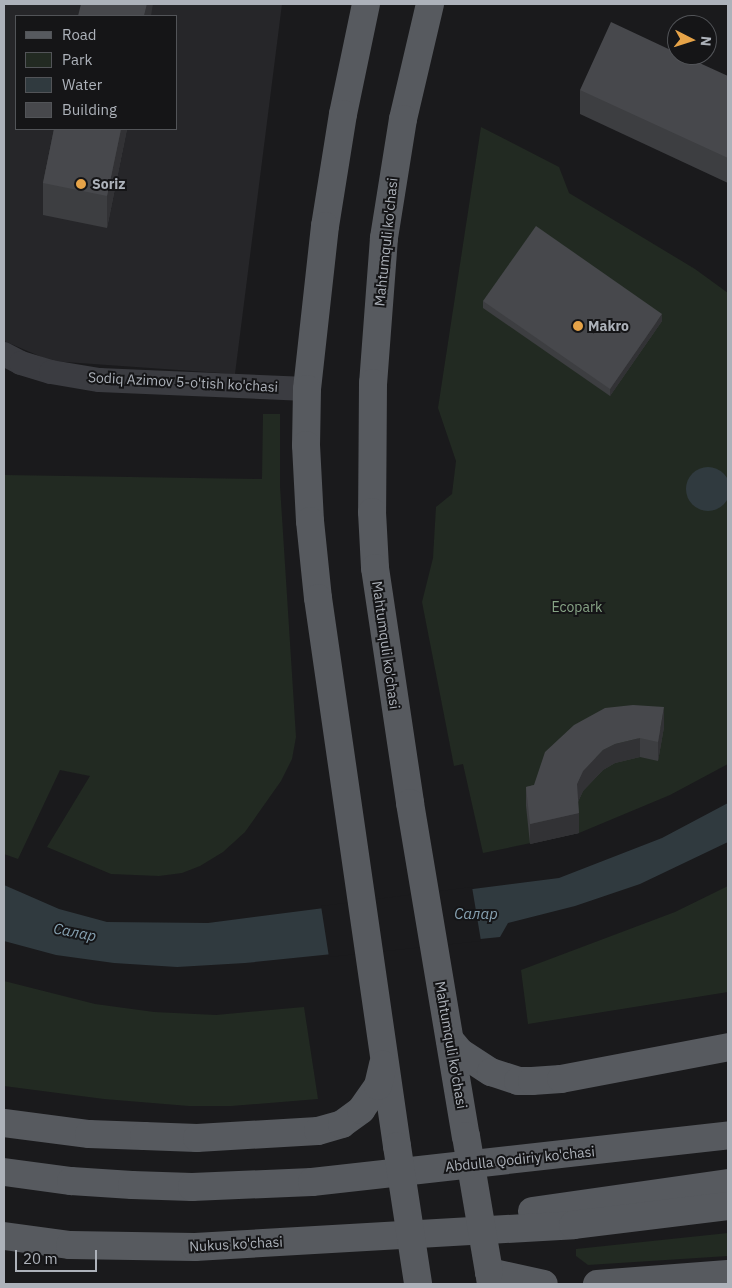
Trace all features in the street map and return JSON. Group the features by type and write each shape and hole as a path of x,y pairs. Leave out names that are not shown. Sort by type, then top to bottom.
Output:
{"main road":[{"path":"366,4 334,162 307,389 306,445 310,521 348,813 418,1284"},
{"name":"Mahtumquli ko'chasi","path":"430,4 403,118 384,238 371,448 375,568 410,803 490,1278"},
{"path":"450,1040 460,1052 491,1072 518,1081 561,1079 728,1047"},
{"path":"4,1123 89,1134 197,1138 318,1131 342,1124 361,1110 378,1086 383,1071 384,1054"},
{"name":"Abdulla Qodiriy ko'chasi","path":"4,1172 71,1181 192,1187 312,1182 728,1135"},
{"path":"320,1239 728,1183"},
{"path":"320,1239 573,1225 728,1206"},
{"name":"Nukus ko'chasi","path":"4,1236 70,1245 142,1247 195,1247 320,1239"},
{"path":"597,1284 728,1274"},
{"path":"490,1278 544,1284"}],"street":[{"name":"Sodiq Azimov 5-o'tish ko'chasi","path":"4,354 21,363 50,372 99,380 307,389"}],"shaded area":[{"path":"4,4 282,4 235,374 51,361 4,341"}],"green space":[{"name":"Ecopark","path":"481,127 559,167 569,193 695,269 728,293 728,764 670,795 579,833 483,853 463,764 454,766 422,602 433,558 436,507 452,494 456,461 438,408"},
{"path":"263,414 280,414 280,486 296,737 292,759 281,781 245,832 223,852 200,866 182,873 159,876 111,874 47,847 90,776 60,770 18,859 4,854 4,475 262,479"},
{"path":"728,886 728,992 528,1024 521,970 675,912"},
{"path":"4,981 95,1004 154,1012 216,1015 304,1007 318,1099 231,1106 189,1106 104,1099 4,1086"},
{"path":"728,1233 728,1256 588,1265 576,1256 576,1249"}],"water":[{"path":"704,467 712,467 724,473 730,489 724,505 712,511 704,511 692,505 686,493 686,485 692,473"},
{"name":"Салар","path":"728,803 728,842 640,884 575,906 508,923 500,937 245,963 177,967 114,963 56,955 4,941 4,885 59,909 107,922 208,923 559,878 662,838"}],"pier":[{"path":"472,887 481,941 329,957 321,906"}],"building":[{"path":"81,4 147,4 144,15 78,15"},
{"path":"611,22 667,48 667,65 704,65 728,76 728,158 580,90"},
{"path":"54,130 121,130 107,196 43,183"},
{"path":"536,226 662,314 610,389 483,301"},
{"path":"633,705 664,707 658,742 640,738 615,744 603,750 583,771 577,784 579,813 530,824 526,787 534,785 545,752 574,725 605,708"}],"place":[{"name":"Soriz","path":"81,184"},
{"name":"Makro","path":"578,326"}]}
